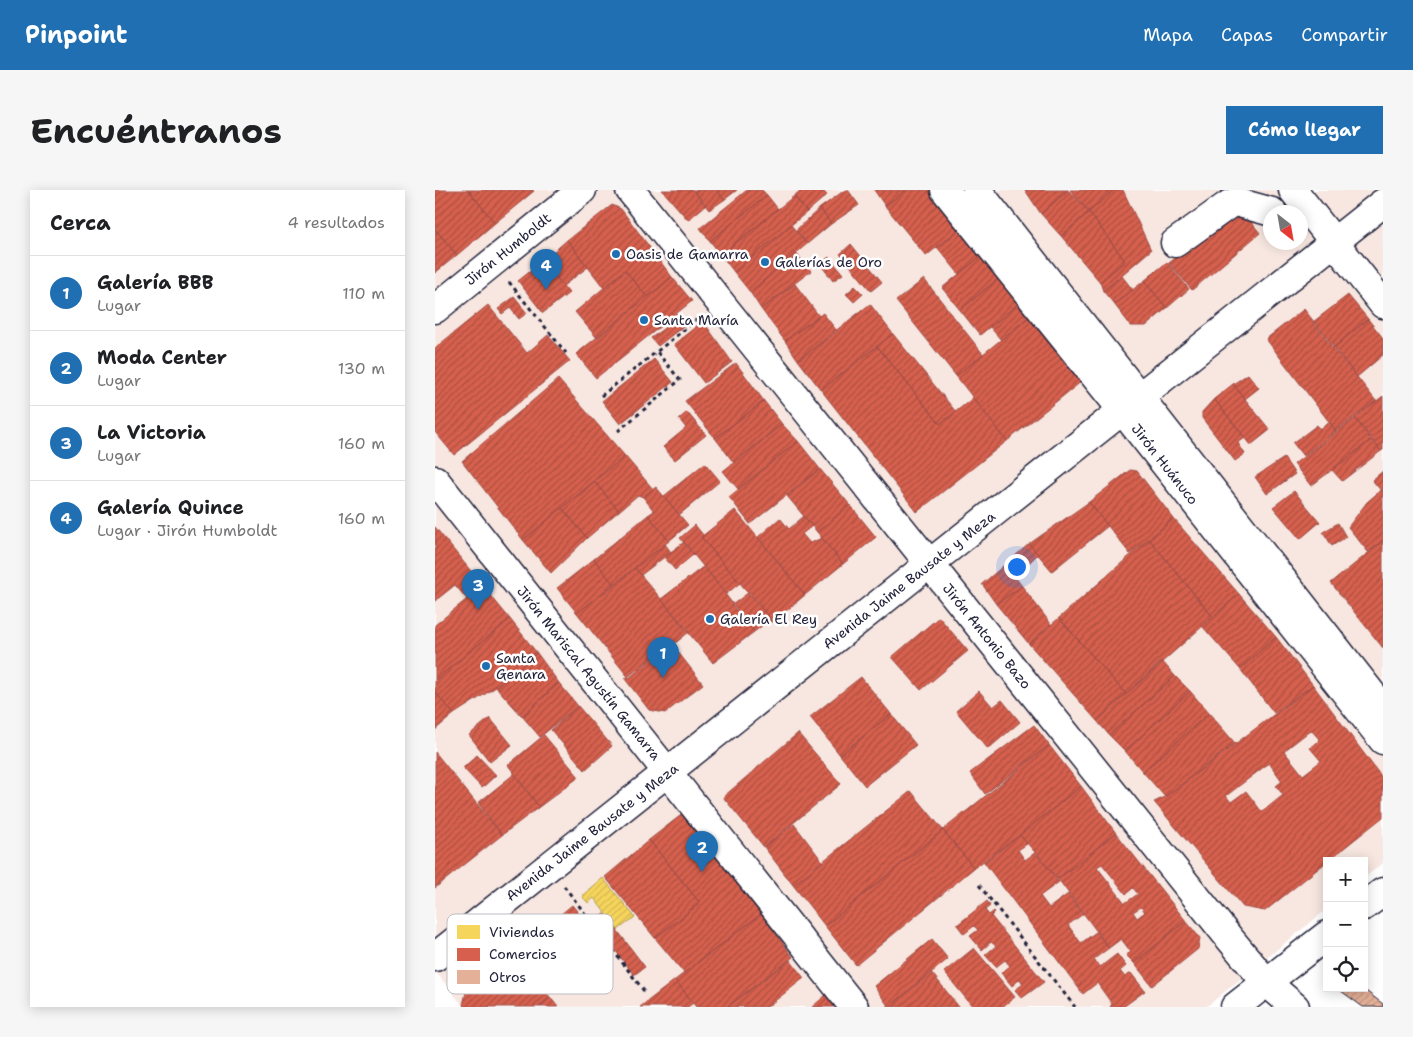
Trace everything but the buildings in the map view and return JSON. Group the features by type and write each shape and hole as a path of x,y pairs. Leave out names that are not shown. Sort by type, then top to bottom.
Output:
{"street":[{"name":"Jirón Humboldt","path":"435,309 582,190"},
{"name":"Jirón Antonio Bazo","path":"630,190 1266,982 1295,1007"},
{"name":"Jirón Huánuco","path":"945,190 1131,404 1383,708"},
{"name":"Jirón Huánuco","path":"977,190 1131,404 1383,740"},
{"path":"1293,190 1319,231 1383,304"},
{"path":"1175,243 1228,205 1236,202 1263,210"},
{"name":"Avenida Jaime Bausate y Meza","path":"489,914 1131,404 1319,231 1383,203"},
{"name":"Jirón Mariscal Agustín Gamarra","path":"435,480 854,1007"},
{"path":"1368,903 1383,892"},
{"path":"1235,1007 1323,938"},
{"name":"Avenida Jaime Bausate y Meza","path":"435,957 447,947"}],"path":[{"path":"493,262 566,354"},
{"path":"601,396 719,302"},
{"path":"618,431 680,380 657,352"},
{"path":"549,866 585,914"},
{"path":"979,885 1075,1007"},
{"path":"613,950 644,991"}],"shaded area":[{"path":"435,190 1383,190 1383,863 1368,875 1368,857 1323,857 1323,912 1206,1007 464,1007 454,994 613,994 613,914 447,914 447,986 435,971"}],"place":[{"name":"Oasis de Gamarra","path":"616,254"},
{"name":"Galerías de Oro","path":"765,262"},
{"name":"Galería Quince","path":"546,290"},
{"name":"Santa María","path":"644,320"},
{"name":"La Victoria","path":"478,610"},
{"name":"Galería El Rey","path":"710,619"},
{"name":"Santa Genara","path":"486,666"},
{"name":"Galería BBB","path":"663,678"},
{"name":"Moda Center","path":"702,872"}]}
